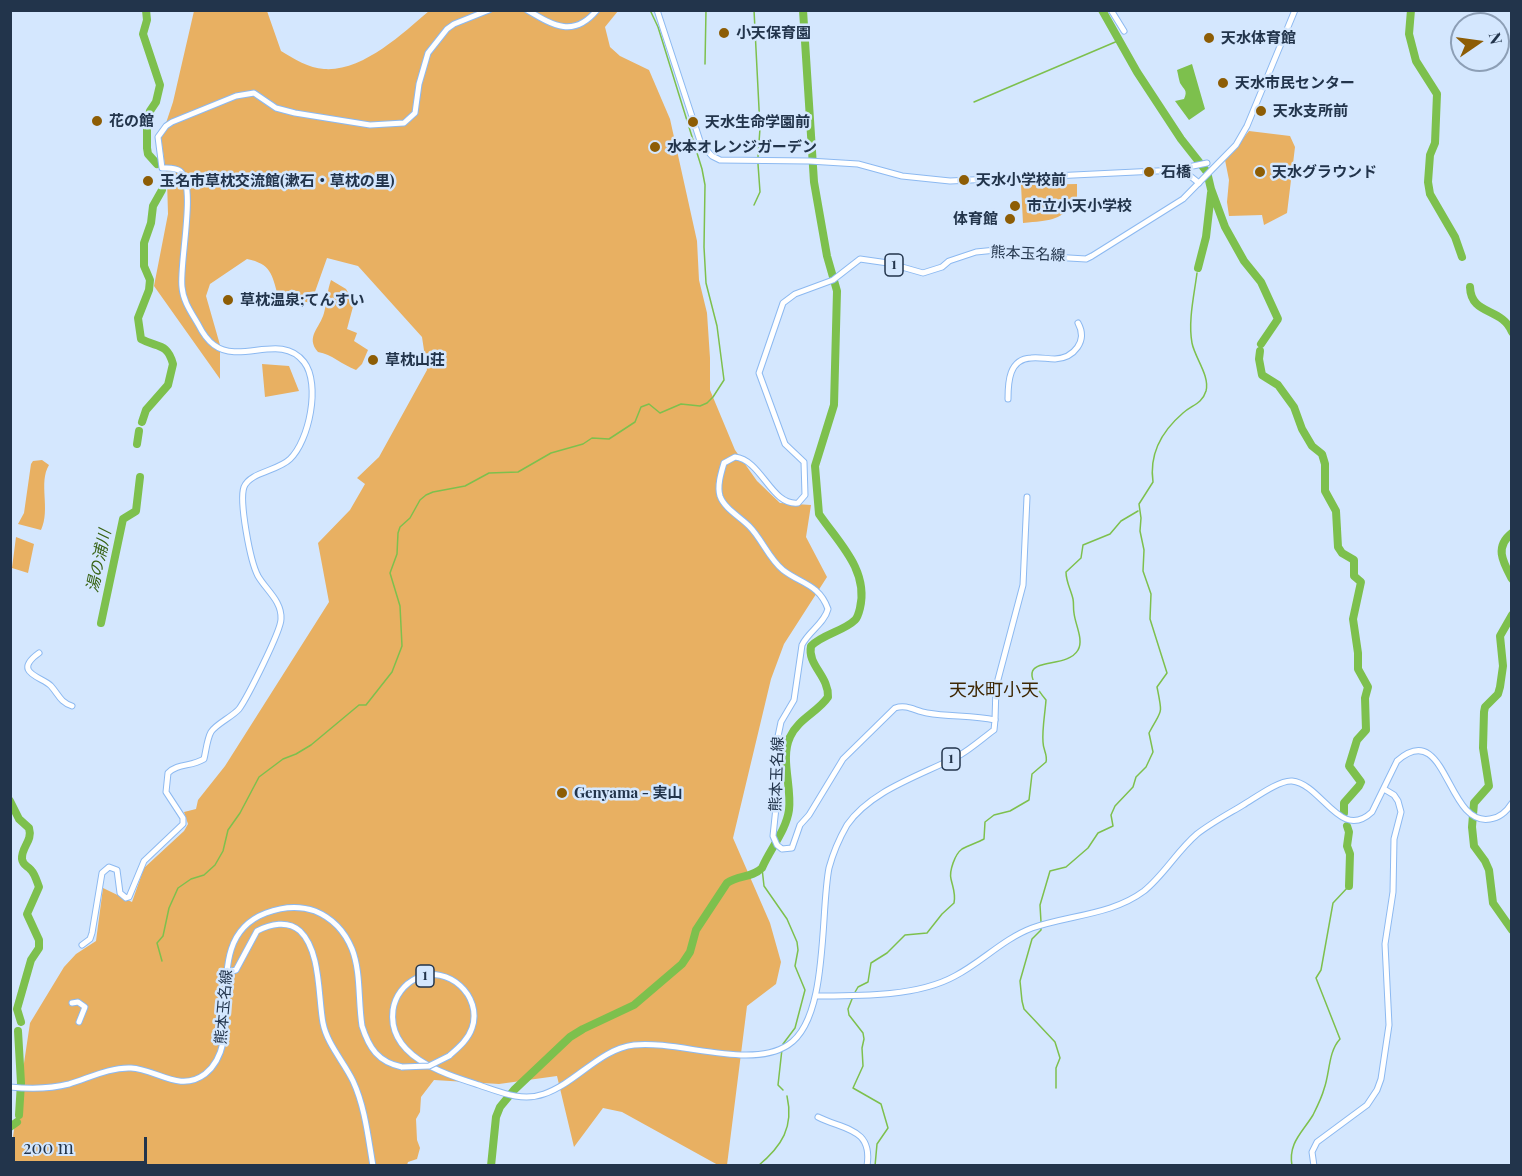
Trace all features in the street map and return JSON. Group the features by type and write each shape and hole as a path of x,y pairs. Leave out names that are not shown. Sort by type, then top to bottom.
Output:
{"street":[{"path":"82,945 90,939 92,933 102,873 109,867 117,870 120,893 126,898 129,897 144,861 183,824 183,818 166,792 168,773 174,767 195,764 204,759 212,732 239,708 280,627 280,609 259,578 251,559 243,490 250,479 283,465 292,458 306,427 313,393 309,371 297,355 278,349 235,351 218,348 208,340 187,306 182,286 187,196 185,179 175,168 162,168 158,137 172,122 223,101 254,93 276,108 295,113 370,125 404,123 413,117 423,66 441,37 454,24 489,10"},
{"path":"527,10 549,23 570,27 581,26 597,10"},
{"path":"657,10 696,133 705,150 712,156 732,161 812,161 858,164 911,177 949,181 1177,170 1206,164"},
{"path":"1111,10 1125,31"},
{"name":"熊本玉名線","path":"13,1087 59,1087 120,1069 137,1069 169,1080 182,1081 202,1076 209,1070 221,1049 224,1036 227,962 233,945 241,931 250,922 282,907 308,909 326,916 338,926 349,941 354,954 365,1037 375,1054 384,1061 402,1067 429,1066 449,1056 467,1038 472,1028 474,1018 471,1000 466,992 452,979 438,975 418,978 402,990 393,1008 394,1028 404,1046 418,1060 428,1066 454,1077 501,1093 516,1096 544,1094 609,1054 632,1045 650,1044 742,1055 771,1052 787,1046 802,1031 816,996 829,870 837,843 847,826 866,805 881,795 963,753 994,730 995,720 926,713 901,706 895,708 843,759 800,825 792,848 782,849 775,842 779,778 776,746 778,732 794,700 802,645 805,638 824,620 828,609 825,600 814,588 781,568 758,536 728,507 719,492 724,464 735,456 755,469 781,499 793,504 798,503 805,495 804,462 785,444 759,373 783,303 795,294 832,280 860,259 888,263 923,273 976,252 996,250 1086,259 1171,208 1211,171 1242,135 1295,10"},
{"path":"1177,170 1185,172 1199,183"},
{"path":"1008,399 1008,383 1012,369 1024,359 1056,359 1072,353 1080,346 1082,331 1078,323"},
{"path":"995,720 996,687 1023,585 1027,497"},
{"path":"39,653 28,667 31,674 36,679 48,683 60,700 72,706"},
{"path":"816,996 896,992 949,979 1004,943 1034,927 1112,907 1133,898 1145,890 1197,834 1286,782 1292,781 1306,787 1341,817 1350,821 1365,819 1372,812 1397,761 1410,753 1426,753 1439,764 1463,807 1474,817 1492,819 1502,814 1512,803"},
{"path":"1314,1166 1312,1152 1317,1142 1367,1105 1377,1090 1381,1078 1389,1024 1385,944 1394,892 1394,839 1401,812 1394,795 1384,789"},
{"path":"228,972 236,970 257,931 278,924 295,926 302,933 308,942 319,980 326,1033 343,1060 359,1096 373,1166"},
{"path":"72,1003 78,1002 85,1007 79,1022"},
{"path":"818,1117 855,1131 861,1136 868,1150 867,1166"}],"shaded area":[{"path":"194,11 267,11 281,51 307,65 324,69 338,68 367,58 381,50 429,11 618,11 605,27 610,47 620,56 649,70 670,119 697,241 699,280 707,313 710,390 735,450 757,481 780,503 811,505 806,537 827,577 784,644 771,679 733,838 770,923 781,962 776,984 747,1006 727,1165 718,1165 622,1112 603,1108 574,1147 557,1076 499,1084 434,1080 421,1097 420,1112 416,1119 417,1140 420,1148 417,1159 408,1162 407,1165 11,1166 11,1150 30,1023 64,967 76,954 96,941 103,888 132,902 144,868 184,831 188,824 184,812 196,809 198,800 225,766 329,602 318,543 350,510 365,484 357,478 379,457 427,370 422,337 358,266 327,258 311,303 278,296 266,267 247,259 210,284 206,296 220,345 220,379 154,286 168,214 167,180 161,138 173,102"},
{"path":"1192,64 1205,109 1189,120 1175,101 1184,99 1186,94 1177,70"},
{"name":"天水グラウンド","path":"1249,131 1290,136 1295,147 1287,213 1264,225 1262,215 1229,216 1227,202 1229,180 1225,160"},
{"path":"1077,184 1077,203 1063,214 1047,220 1023,223 1021,185"},
{"path":"331,280 346,289 354,303 347,329 357,333 354,341 368,350 362,364 356,370 318,352 314,347 313,337 324,313"},
{"path":"262,364 289,366 299,391 265,397"},
{"path":"42,460 49,465 45,480 45,514 41,530 18,524 24,513 31,464 33,461"},
{"path":"16,537 34,544 28,573 12,568"}],"waterway":[{"name":"湯の浦川","path":"146,10 147,20 143,34 160,85 156,102 147,121 147,148 148,154 157,164"},
{"path":"162,961 157,943 163,936 169,908 178,888 191,879 204,875 215,865 223,851 228,830 259,777 283,759 311,745 359,705 366,705 392,672 402,646 400,606 390,573 397,554 400,527 410,518 420,500 433,492 465,486 489,473 518,472 551,453 583,444 592,438 609,439 635,422 641,407 649,404 660,413 681,404 700,406 713,397 724,380 717,326 706,283 705,185 702,169 658,27 650,10"},
{"path":"705,64 706,10"},
{"path":"754,10 760,128 758,157"},
{"path":"491,1166 496,1117 500,1107 514,1090 570,1037 634,1005 682,964 690,952 696,930 727,883 762,868 781,833 789,810 786,754 790,737 798,725 828,697 825,683 812,659 811,646 821,638 850,624 856,619 859,611 862,594 856,569 843,546 819,514 815,466 834,405 837,291 827,256 814,182 803,10"},
{"path":"1102,10 1137,72 1181,139 1207,172 1225,227 1244,261 1261,282 1278,319 1261,344"},
{"path":"1411,10 1409,34 1416,61 1437,94 1435,143 1430,155 1428,182 1430,194 1455,237 1462,257"},
{"path":"974,102 1120,40"},
{"path":"754,205 760,192 758,164"},
{"name":"湯の浦川","path":"142,422 146,410 168,385 173,364 168,352 141,339 138,318 149,290 150,280 144,266 144,243 151,223 153,206 162,190"},
{"path":"1198,268 1206,237 1211,193"},
{"path":"1041,922 1040,905 1050,871 1066,867 1088,848 1098,833 1113,826 1111,815 1115,806 1133,787 1136,777 1146,767 1153,752 1149,733 1160,712 1157,687 1167,673 1150,619 1151,594 1143,571 1144,550 1140,531 1139,504 1153,482 1153,462 1163,435 1186,410 1199,402 1206,391 1206,379 1191,335 1197,273"},
{"path":"1470,287 1476,303 1501,318 1512,332"},
{"path":"1260,351 1262,375 1278,385 1294,407 1302,429 1312,446 1322,454 1325,464 1325,491 1336,511 1338,547 1342,553 1354,560 1354,576 1361,582 1353,619 1358,669 1368,687 1365,698 1366,730 1357,740 1349,766 1361,782 1344,803 1344,813"},
{"name":"湯の浦川","path":"137,444 139,431"},
{"name":"湯の浦川","path":"101,623 123,519 136,511 140,477"},
{"path":"854,994 858,987 868,982 871,963 887,953 905,935 927,933 954,903 951,876 953,863 962,849 984,839 985,822 994,815 1010,811 1029,800 1032,774 1046,762 1043,745 1046,700 1035,684 1032,674 1035,668 1071,657 1080,646 1073,599 1066,572 1081,558 1083,545 1110,534 1121,521 1138,511"},
{"path":"1512,533 1506,538 1502,549 1503,561 1512,579"},
{"path":"1512,615 1500,636 1503,666 1498,694 1485,707 1484,712 1483,748 1489,786 1474,803 1472,827 1474,846 1489,870 1493,903 1512,930"},
{"path":"10,801 19,819 29,828 30,833 22,859 34,874 39,887 27,914 39,940 39,948 31,960 17,1009 21,1022"},
{"path":"1347,826 1349,832 1347,846 1350,854 1349,886"},
{"path":"762,868 764,886 787,919 797,942 795,966 805,990 795,1028 783,1044"},
{"path":"1292,1166 1294,1145 1319,1102 1326,1083 1333,1050 1340,1039 1316,978 1321,970 1333,903 1349,886"},
{"path":"1041,926 1041,930 1032,939 1020,981 1024,1009 1055,1042 1060,1058 1056,1068 1056,1088"},
{"path":"852,999 848,1009 849,1015 863,1033 864,1039 863,1066 853,1088 881,1104 888,1128 877,1144 875,1166"},
{"path":"18,1031 21,1083 19,1115"},
{"path":"782,1049 778,1085 783,1090"},
{"path":"758,1166 774,1151 784,1135 789,1117 787,1096"},
{"path":"10,1127 17,1122"}],"place":[{"name":"小天保育園","path":"724,33"},
{"name":"天水体育館","path":"1209,38"},
{"name":"天水市民センター","path":"1223,83"},
{"name":"天水支所前","path":"1261,111"},
{"name":"花の館","path":"97,121"},
{"name":"天水生命学園前","path":"693,122"},
{"name":"水本オレンジガーデン","path":"655,147"},
{"name":"石橋","path":"1149,172"},
{"name":"天水グラウンド","path":"1260,172"},
{"name":"天水小学校前","path":"964,180"},
{"name":"玉名市草枕交流館(漱石・草枕の里)","path":"148,181"},
{"name":"市立小天小学校","path":"1015,206"},
{"name":"体育館","path":"1010,219"},
{"name":"草枕温泉;てんすい","path":"228,300"},
{"name":"草枕山荘","path":"373,360"},
{"name":"Genyama - 実山","path":"562,793"}],"district":[{"name":"天水町小天","path":"994,690"}]}
